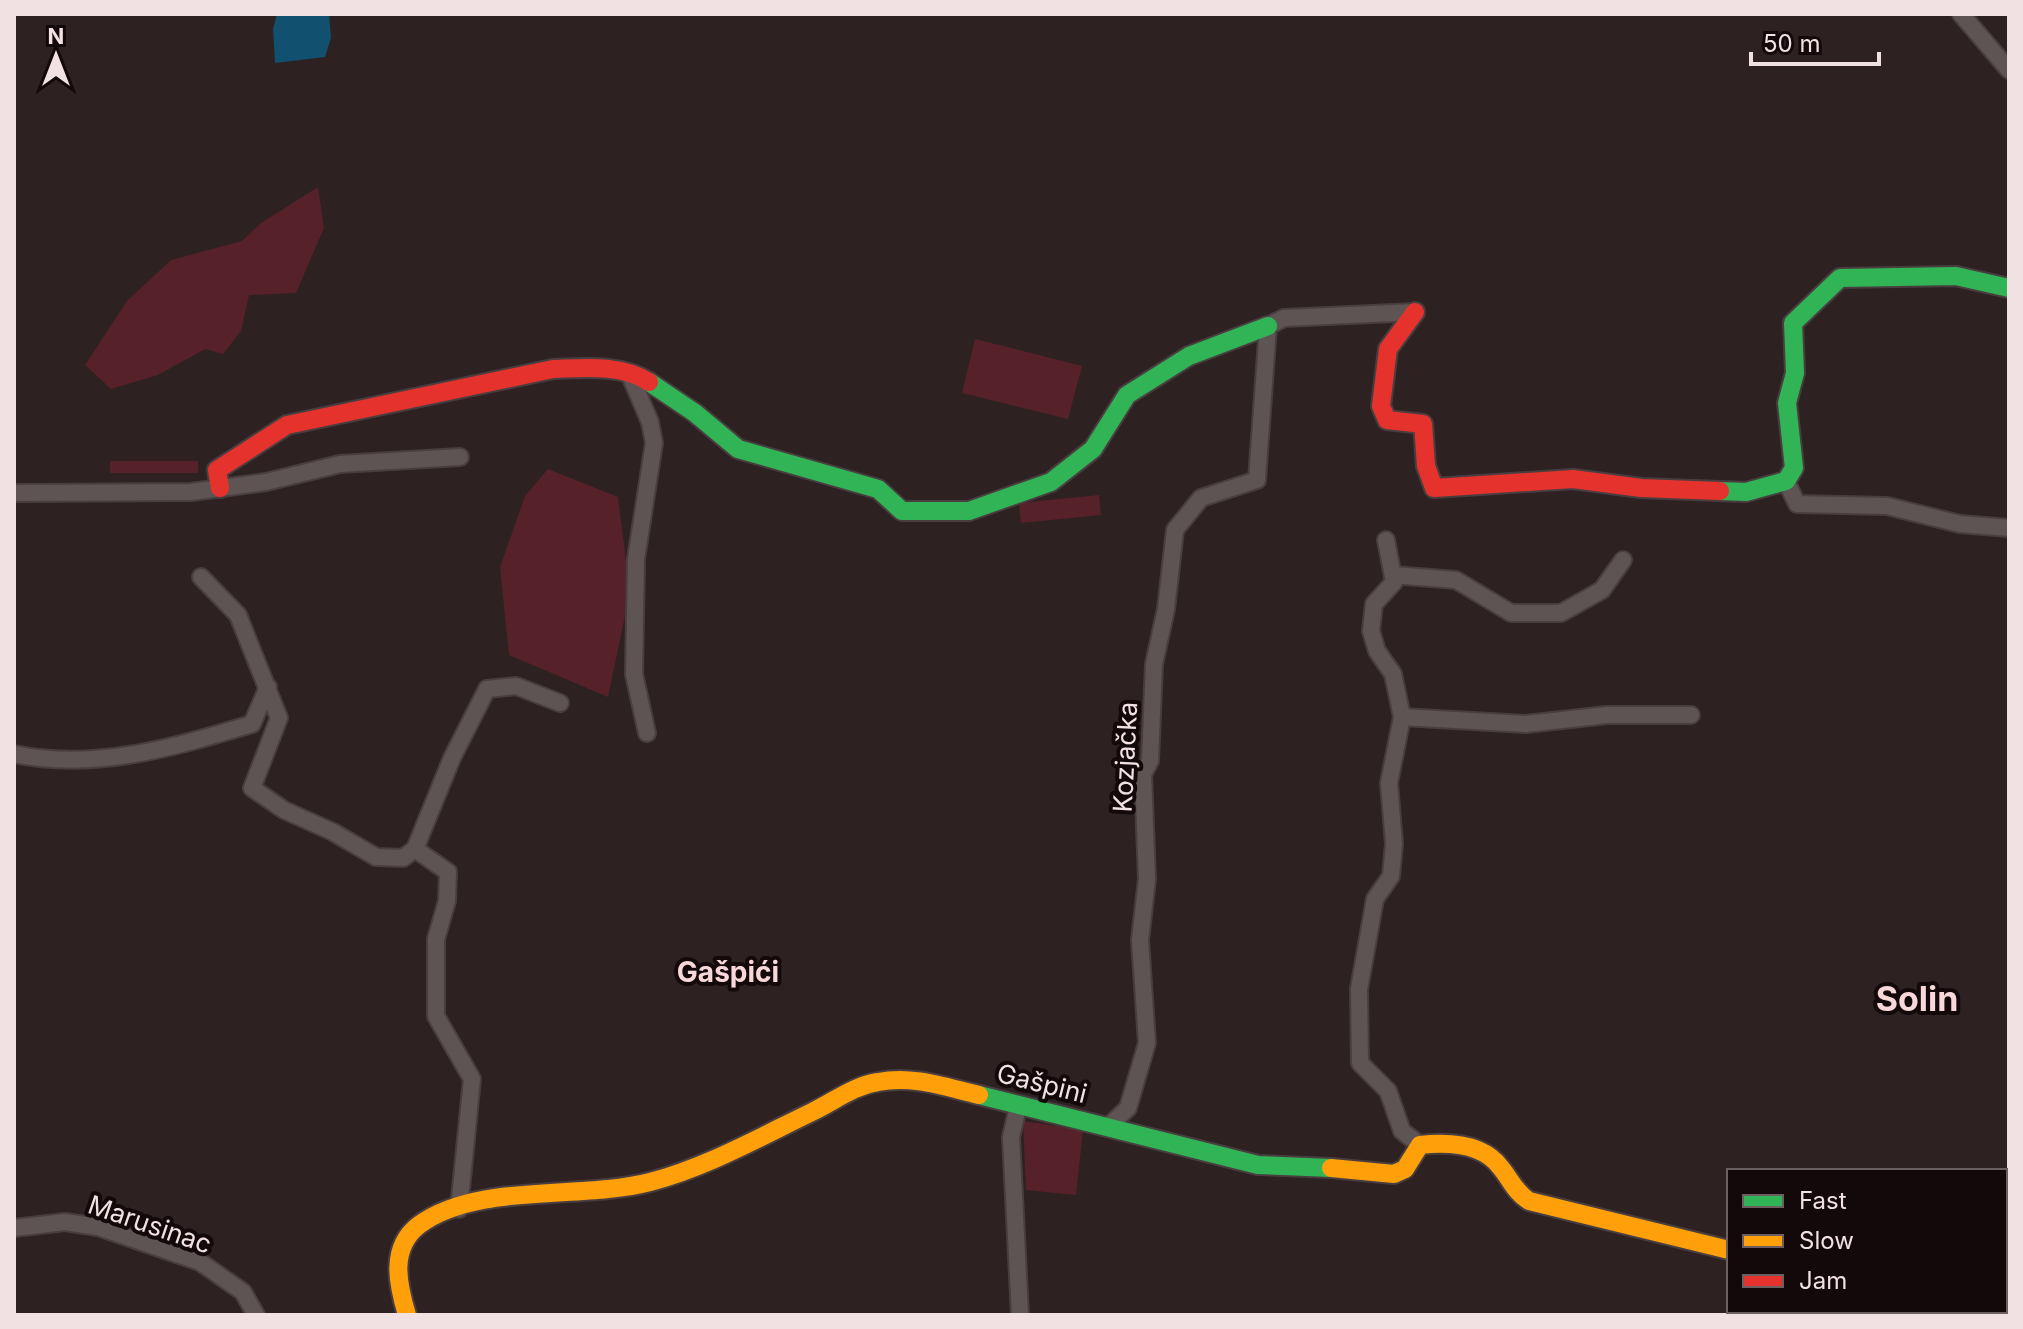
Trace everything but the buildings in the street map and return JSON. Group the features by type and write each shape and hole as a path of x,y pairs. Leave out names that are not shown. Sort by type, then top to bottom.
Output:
{"street":[{"path":"1961,14 2009,70"},
{"path":"1415,312 1388,349 1381,406 1387,420 1423,424 1426,466 1434,488 1573,479 1641,488 1746,492 1786,481 1794,468 1787,403 1795,373 1793,323 1840,278 1956,276 2009,288"},
{"path":"220,488 217,470 287,425 370,405 451,393 553,369 595,367 641,377 695,413 738,449 878,489 902,511 969,511 1051,482 1093,449 1127,395 1189,356 1284,318 1415,312"},
{"name":"Kozjačka","path":"1110,1125 1128,1108 1147,1043 1140,940 1147,879 1143,774 1150,761 1154,664 1166,609 1175,530 1201,498 1257,480 1268,326"},
{"path":"629,373 650,422 654,443 636,559 634,674 647,733"},
{"path":"14,493 191,492 266,482 340,464 460,457"},
{"path":"1786,481 1797,504 1887,506 1960,524 2009,528"},
{"path":"1386,540 1394,582 1374,604 1371,631 1377,651 1393,674 1402,717 1389,783 1394,844 1391,876 1375,899 1359,989 1360,1063 1388,1091 1402,1131 1420,1145 1447,1141 1493,1158 1505,1173 1512,1191 1529,1201 1727,1250"},
{"path":"1393,575 1456,580 1511,613 1561,613 1602,590 1623,560"},
{"path":"201,577 238,615 279,718 252,788 284,810 333,832 376,857 403,858 415,849 452,758 487,689 516,686 560,703"},
{"path":"14,754 51,762 157,752 252,724 268,687"},
{"path":"1402,717 1526,724 1607,715 1691,715"},
{"path":"415,849 448,872 447,901 436,939 436,1016 472,1079 459,1209"},
{"name":"Gašpini","path":"407,1315 396,1277 397,1259 404,1241 419,1225 459,1209 521,1197 648,1182 788,1122 859,1086 906,1077 986,1095 1018,1107 1110,1125 1258,1165 1367,1169 1394,1174 1405,1169 1420,1145"},
{"path":"1018,1107 1011,1137 1020,1315"},
{"name":"Marusinac","path":"14,1228 65,1222 98,1227 200,1262 243,1292 256,1315"}],"shaded area":[{"path":"318,187 324,228 296,293 249,295 241,331 223,354 205,349 158,375 111,389 85,365 127,301 171,260 242,241 261,223"},
{"path":"975,339 1082,366 1068,419 962,393"},
{"path":"110,461 198,461 198,473 110,473"},
{"path":"548,469 618,497 630,592 608,697 509,655 500,567 525,496"},
{"path":"1099,495 1101,515 1021,523 1019,503"},
{"path":"1023,1121 1083,1130 1076,1195 1026,1190"}],"water":[{"path":"277,14 329,14 331,38 325,57 275,63 273,29"}],"traffic: fast":[{"path":"1720,491 1746,492 1786,481 1794,468 1787,403 1795,373 1793,323 1840,278 1956,276 2009,288"},
{"path":"649,382 695,413 738,449 878,489 902,511 969,511 1051,482 1093,449 1127,395 1189,356 1268,326"},
{"path":"979,1095 1258,1165 1331,1168"}],"traffic: slow":[{"path":"407,1315 398,1267 403,1245 419,1225 443,1212 499,1197 623,1187 671,1176 733,1151 852,1090 878,1082 916,1081 979,1095"},
{"path":"1331,1168 1394,1174 1405,1169 1420,1145 1464,1146 1485,1153 1494,1160 1529,1201 1727,1250"}],"traffic: jam":[{"path":"1415,312 1388,349 1381,406 1387,420 1423,424 1426,466 1434,488 1573,479 1641,488 1720,491"},
{"path":"220,488 217,470 287,425 553,369 615,370 649,382"}],"district":[{"name":"Gašpići","path":"728,972"},
{"name":"Solin","path":"1917,998"}]}
